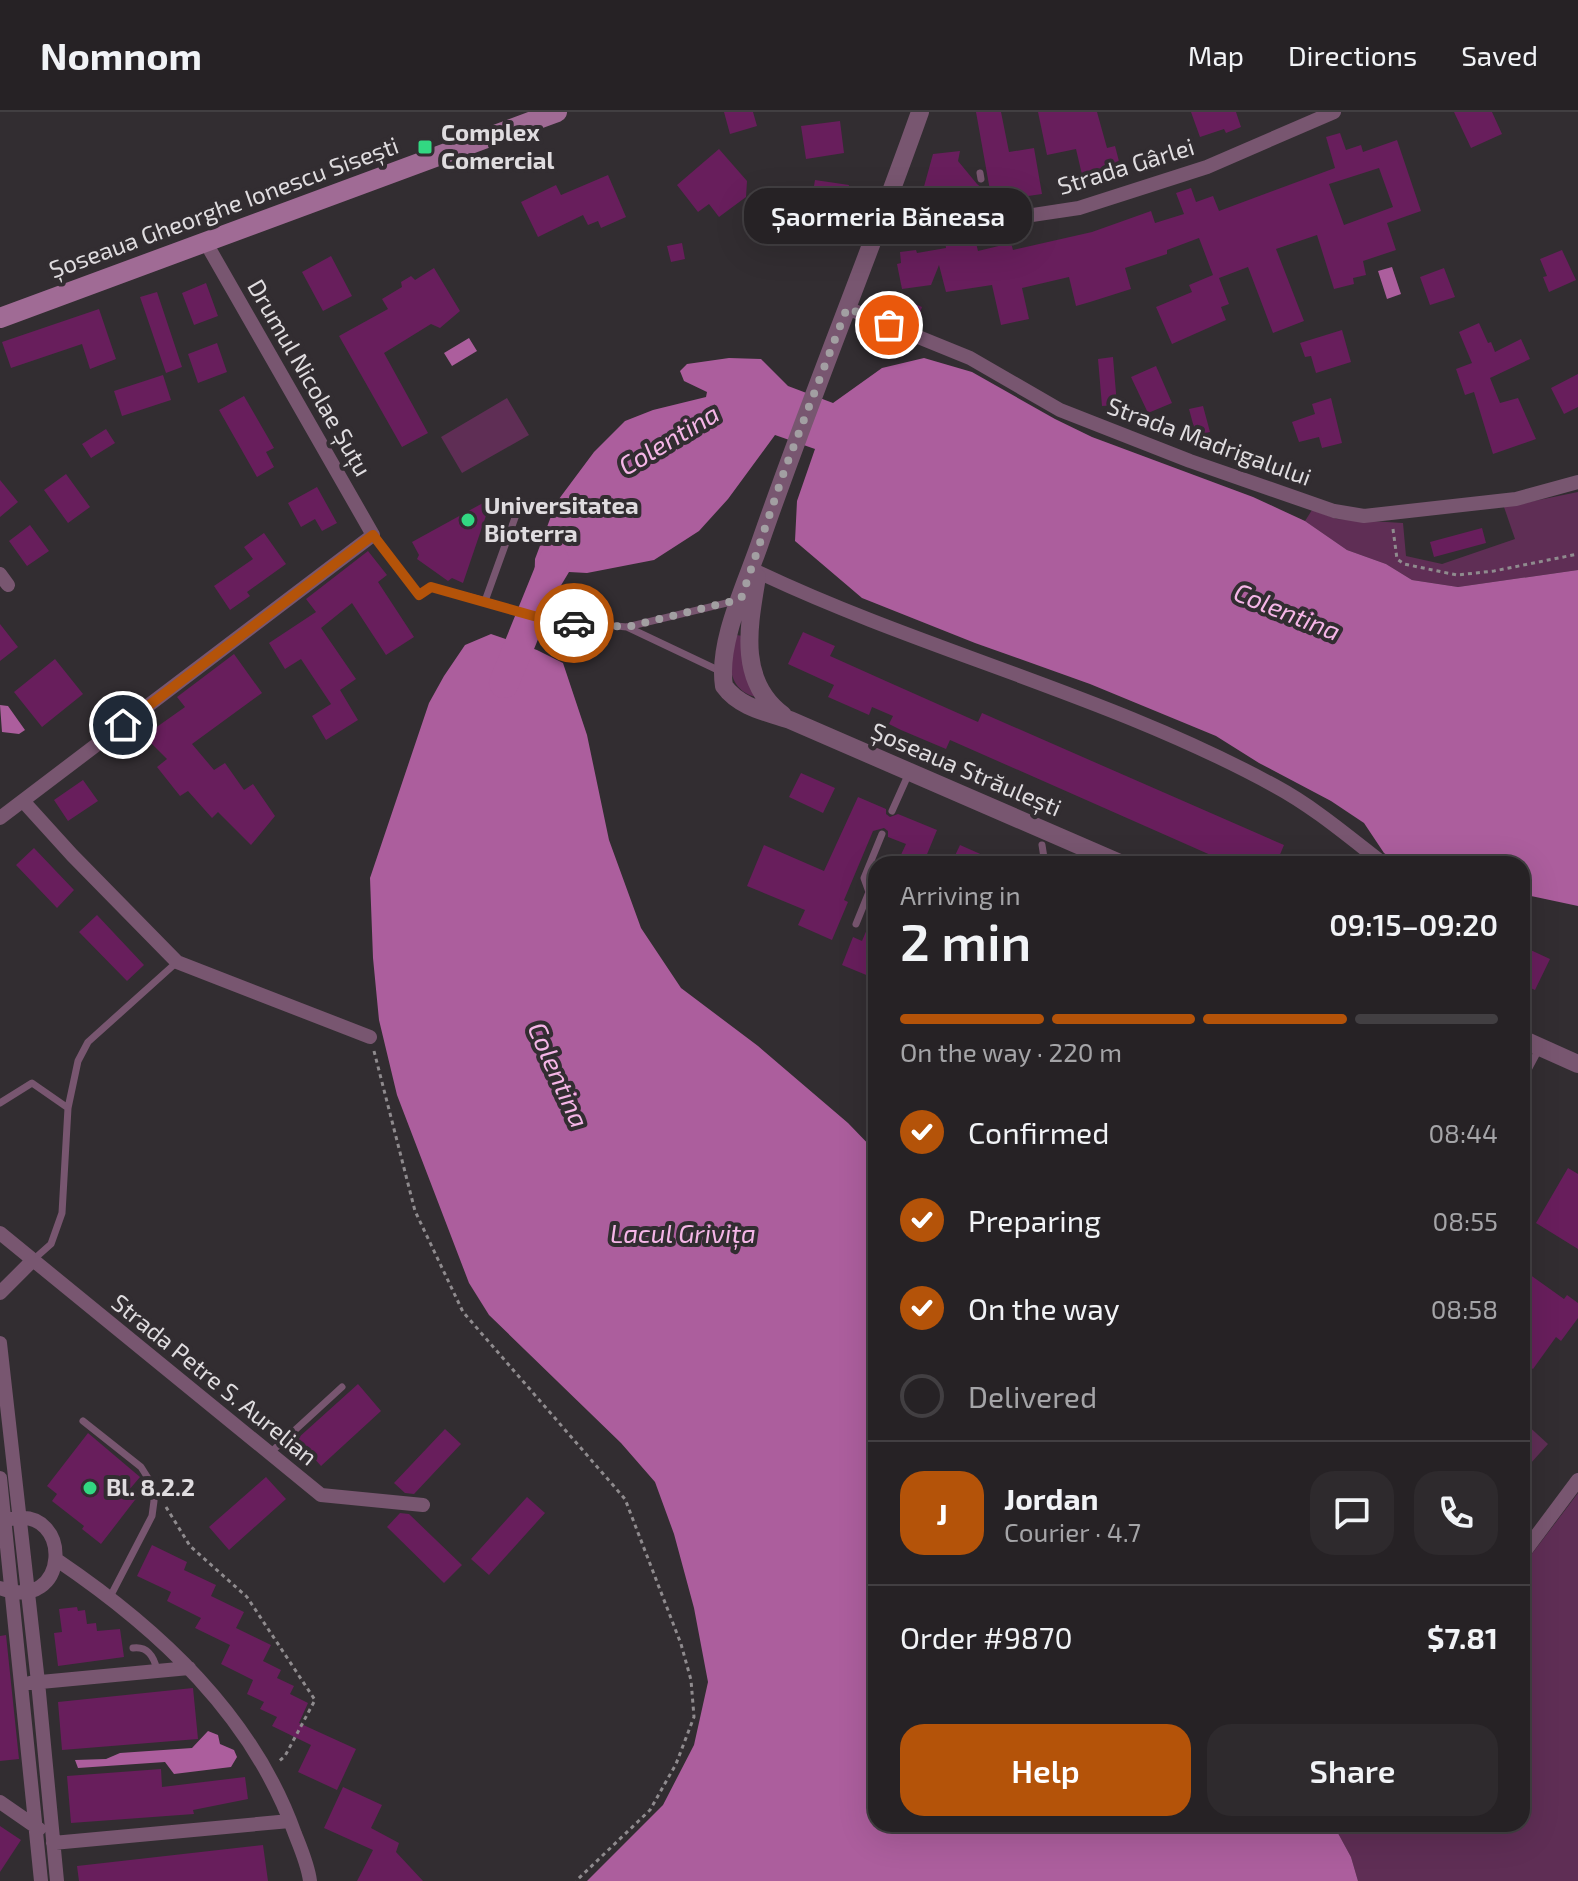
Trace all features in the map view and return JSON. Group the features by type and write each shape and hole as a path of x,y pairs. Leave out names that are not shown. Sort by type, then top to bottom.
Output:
{"main road":[{"name":"Șoseaua Gheorghe Ionescu Sisești","path":"0,318 556,112"}],"street":[{"path":"722,672 723,656 785,469 920,112"},
{"name":"Strada Gârlei","path":"873,239 1079,208 1207,167 1334,112"},
{"name":"Drumul Nicolae Șuțu","path":"206,243 373,535"},
{"name":"Strada Madrigalului","path":"847,308 970,358 1060,410 1190,461 1334,511 1364,516 1516,499 1578,482"},
{"path":"766,526 748,644 752,668 765,698 790,720"},
{"path":"0,818 373,535"},
{"path":"758,572 855,615 1189,742 1278,787 1373,856"},
{"name":"Șoseaua Străulești","path":"722,672 724,686 736,699 910,772 1085,856"},
{"path":"23,801 177,962 370,1037"},
{"path":"1530,1043 1578,1064"},
{"name":"Strada Petre S. Aurelian","path":"0,1233 321,1495 423,1505"},
{"path":"0,1293 33,1260"},
{"path":"0,1343 8,1520 33,1825 41,1881"},
{"path":"0,1478 8,1520"},
{"path":"1530,1544 1578,1480"},
{"path":"8,1520 31,1519 43,1525 56,1547 57,1560 52,1575 42,1586 14,1592"},
{"path":"57,1560 146,1627 217,1698 280,1794 310,1881"},
{"path":"14,1592 38,1682 57,1881"},
{"path":"22,1684 189,1668"},
{"path":"0,1802 53,1840 290,1821"}],"lane":[{"path":"986,202 990,222"},
{"path":"485,601 521,501"},
{"path":"373,535 419,595 431,587 548,620 627,627 741,599"},
{"path":"627,627 722,672"},
{"path":"892,811 910,772"},
{"path":"873,856 882,834"},
{"path":"1042,845 1044,856"},
{"path":"868,868 864,878 868,889"},
{"path":"856,924 868,894"},
{"path":"33,1260 51,1244 62,1213 68,1108 78,1061 88,1042 177,962"},
{"path":"1530,1066 1540,1047"},
{"path":"0,1103 32,1083 68,1108"},
{"path":"270,1454 342,1387"},
{"path":"83,1421 141,1467 153,1486 152,1516 109,1599"},
{"path":"133,1648 141,1647 148,1651 155,1660 158,1672"}],"path":[{"path":"1389,513 1397,559 1404,564 1457,575 1578,554"},
{"path":"370,1037 415,1211 463,1312 625,1499 681,1644 691,1680 694,1717 676,1764 650,1810 576,1881"},
{"path":"153,1486 190,1546 247,1597 315,1700 285,1756 267,1770"}],"shaded area":[{"path":"507,398 529,435 462,473 441,437"},
{"path":"1578,492 1578,570 1458,587 1412,580 1386,564 1347,550 1305,521 1312,510 1337,519 1403,523 1406,556 1442,564 1515,539 1504,507"},
{"path":"736,635 743,636 756,697 739,688 731,672 731,654"},
{"path":"1530,1427 1548,1444 1530,1464"},
{"path":"1578,1493 1578,1881 1358,1881 1351,1857 1337,1832 1530,1832 1530,1556"}],"water":[{"path":"1392,267 1401,294 1387,299 1378,271"},
{"path":"469,338 477,351 452,366 444,353"},
{"path":"729,358 761,359 788,386 833,403 882,368 924,358 972,372 1092,437 1253,497 1305,521 1347,550 1386,564 1412,580 1458,587 1578,570 1578,906 1530,896 1530,856 1388,856 1364,823 1216,736 1090,684 862,598 795,541 797,501 815,449 775,435 728,499 699,531 654,560 587,573 569,572 551,602 534,593 535,559 556,503 594,452 625,421 653,410 706,397 707,392 684,381 680,371 687,364"},
{"name":"Lacul Grivița","path":"491,634 563,663 587,735 609,840 641,928 681,988 758,1046 868,1144 868,1832 1337,1832 1351,1857 1358,1881 587,1881 663,1805 694,1745 708,1682 694,1608 674,1534 655,1482 621,1443 489,1315 469,1283 397,1095 379,1020 370,878 429,703 465,645"},
{"path":"0,705 8,706 25,730 19,734 2,732"},
{"path":"208,1731 218,1735 220,1744 234,1750 237,1757 231,1767 174,1774 165,1762 78,1768 75,1760 192,1748"}],"building":[{"path":"724,112 753,112 757,126 730,134"},
{"path":"976,112 1001,112 1009,152 1034,148 1042,194 992,201 986,196 981,198 980,203 927,213 926,205 920,201 933,154 960,151 958,161 991,196"},
{"path":"1038,112 1097,112 1107,148 1115,146 1121,169 1083,179 1076,149 1047,155"},
{"path":"1191,112 1236,112 1241,127 1200,137"},
{"path":"1454,112 1492,112 1502,134 1471,148"},
{"path":"840,121 844,153 806,159 801,126"},
{"path":"1340,133 1346,150 1361,145 1363,152 1397,140 1421,211 1387,223 1396,250 1363,261 1366,275 1353,278 1354,284 1334,289 1317,235 1276,249 1304,321 1273,333 1248,267 1219,278 1229,304 1221,307 1226,320 1172,344 1156,307 1192,292 1189,285 1213,275 1199,238 1167,250 1167,254 1125,268 1131,289 1076,306 1069,277 1022,288 1029,319 1001,325 992,285 946,292 939,265 931,285 902,289 897,264 901,263 900,252 916,250 917,253 946,248 945,241 969,238 970,244 976,243 978,251 1011,243 1013,250 1092,232 1151,211 1155,223 1184,214 1176,193 1191,188 1196,202 1213,196 1219,211 1335,168 1326,137","holes":["1379,168 1393,207 1344,225 1329,184"]},
{"path":"719,149 747,181 746,197 719,217 709,204 698,212 677,185"},
{"path":"608,175 626,217 601,228 598,221 588,225 583,215 538,237 521,202 556,185 561,195"},
{"path":"815,180 849,185 843,222 809,216"},
{"path":"682,243 685,259 671,262 667,246"},
{"path":"1562,250 1576,280 1549,292 1540,259"},
{"path":"331,256 352,296 323,311 302,272"},
{"path":"434,268 460,311 440,328 431,324 384,353 428,433 402,447 339,336 388,309 382,299 402,287 401,282 411,276 415,280"},
{"path":"1444,268 1455,297 1430,305 1420,277"},
{"path":"206,283 218,316 194,325 182,293"},
{"path":"157,292 182,367 166,373 140,297"},
{"path":"894,296 922,307 917,320 889,309"},
{"path":"99,309 116,359 90,369 82,344 11,368 2,342"},
{"path":"1479,323 1495,352 1521,339 1530,359 1490,378 1500,403 1518,398 1536,439 1493,454 1474,392 1465,395 1456,369 1472,363 1459,332"},
{"path":"1342,330 1351,362 1316,373 1311,356 1305,357 1300,343"},
{"path":"217,343 227,372 198,383 188,354"},
{"path":"1113,357 1117,405 1102,406 1098,359"},
{"path":"1156,366 1172,403 1148,413 1131,377"},
{"path":"1578,374 1578,407 1564,414 1551,388"},
{"path":"163,375 171,400 122,416 114,391"},
{"path":"244,396 274,448 266,452 274,467 257,477 219,410"},
{"path":"1331,398 1342,443 1322,448 1319,437 1299,442 1292,422 1315,414 1312,404"},
{"path":"1203,406 1210,432 1196,435 1189,409"},
{"path":"106,429 115,443 91,458 82,444"},
{"path":"66,474 90,507 68,523 44,490"},
{"path":"0,480 18,502 0,517"},
{"path":"317,487 337,523 322,531 315,519 301,527 288,503"},
{"name":"Universitatea Bioterra","path":"492,498 463,583 452,578 448,581 417,559 419,555 412,542"},
{"path":"30,525 49,551 27,566 9,541"},
{"path":"1482,528 1486,543 1434,557 1430,542"},
{"path":"264,533 286,564 247,592 250,596 230,610 214,586 253,559 244,547"},
{"path":"368,551 387,575 378,582 414,637 386,655 352,603 321,628 356,679 340,690 358,720 326,740 312,716 331,704 301,659 285,669 269,643 316,612 306,599"},
{"path":"0,624 18,647 0,661"},
{"path":"803,632 835,646 830,656 978,722 982,713 1284,845 1279,856 1213,856 950,740 946,749 901,730 889,724 893,716 872,707 869,715 828,697 834,685 788,664"},
{"path":"234,654 262,693 192,744 214,770 225,763 244,790 253,784 275,816 251,845 218,812 212,818 188,791 180,796 157,767 167,759 144,736 185,707 177,697"},
{"path":"55,659 83,694 42,727 14,692"},
{"path":"801,773 835,788 823,813 789,797"},
{"path":"83,780 98,801 68,821 54,800"},
{"path":"858,797 886,809 890,817 898,814 937,830 926,856 900,856 906,844 888,837 888,831 884,828 873,831 844,900 848,902 832,940 798,925 805,910 747,886 764,845 824,871"},
{"path":"960,845 985,856 955,856"},
{"path":"34,848 74,890 57,908 16,865"},
{"path":"97,915 144,965 127,981 79,932"},
{"path":"868,927 868,976 842,965 853,937 862,941"},
{"path":"1530,950 1550,959 1535,990 1530,988"},
{"path":"1568,1168 1578,1174 1578,1249 1536,1223"},
{"path":"1530,1275 1564,1299 1567,1295 1578,1303 1578,1318 1561,1341 1556,1337 1533,1369 1530,1367"},
{"path":"358,1384 381,1411 321,1466 297,1439"},
{"path":"445,1429 461,1444 414,1494 405,1493 394,1483"},
{"name":"Bl. 8.2.2","path":"88,1433 140,1477 129,1490 138,1496 101,1544 52,1501 57,1494 47,1486"},
{"path":"266,1477 286,1499 229,1550 209,1527"},
{"path":"527,1497 545,1513 489,1575 471,1559"},
{"path":"400,1513 409,1514 462,1565 444,1583 387,1527"},
{"path":"152,1545 187,1562 184,1570 216,1585 211,1596 244,1612 236,1628 271,1645 263,1661 281,1670 277,1678 294,1686 290,1694 308,1703 299,1723 356,1749 337,1790 298,1772 311,1745 272,1726 277,1717 260,1709 264,1702 247,1694 253,1680 221,1664 230,1645 195,1628 201,1618 167,1601 171,1592 137,1576"},
{"path":"77,1607 78,1611 85,1610 87,1624 96,1623 97,1631 120,1629 124,1657 58,1666 54,1633 62,1632 59,1609"},
{"path":"6,1635 19,1759 0,1761 0,1636"},
{"path":"193,1688 198,1739 62,1750 58,1702"},
{"path":"161,1769 162,1787 245,1777 248,1799 193,1810 194,1814 71,1823 67,1776"},
{"path":"343,1787 382,1805 371,1828 399,1843 396,1852 423,1881 357,1881 373,1850 324,1828"},
{"path":"0,1826 21,1840 0,1872"},
{"path":"263,1845 268,1881 79,1881 77,1866"}],"waterway":[{"name":"Colentina","path":"504,683 554,560"}],"way so far":[{"path":"574,623 627,627 741,599 785,469 847,308 889,325"}],"place":[{"name":"Complex Comercial","path":"425,147"},
{"name":"Șaormeria Băneasa","path":"889,325"},
{"name":"Universitatea Bioterra","path":"468,520"},
{"name":"Bl. 8.2.2","path":"90,1488"}],"route":[{"path":"123,725 373,535 419,595 431,587 548,620 574,623"}]}
